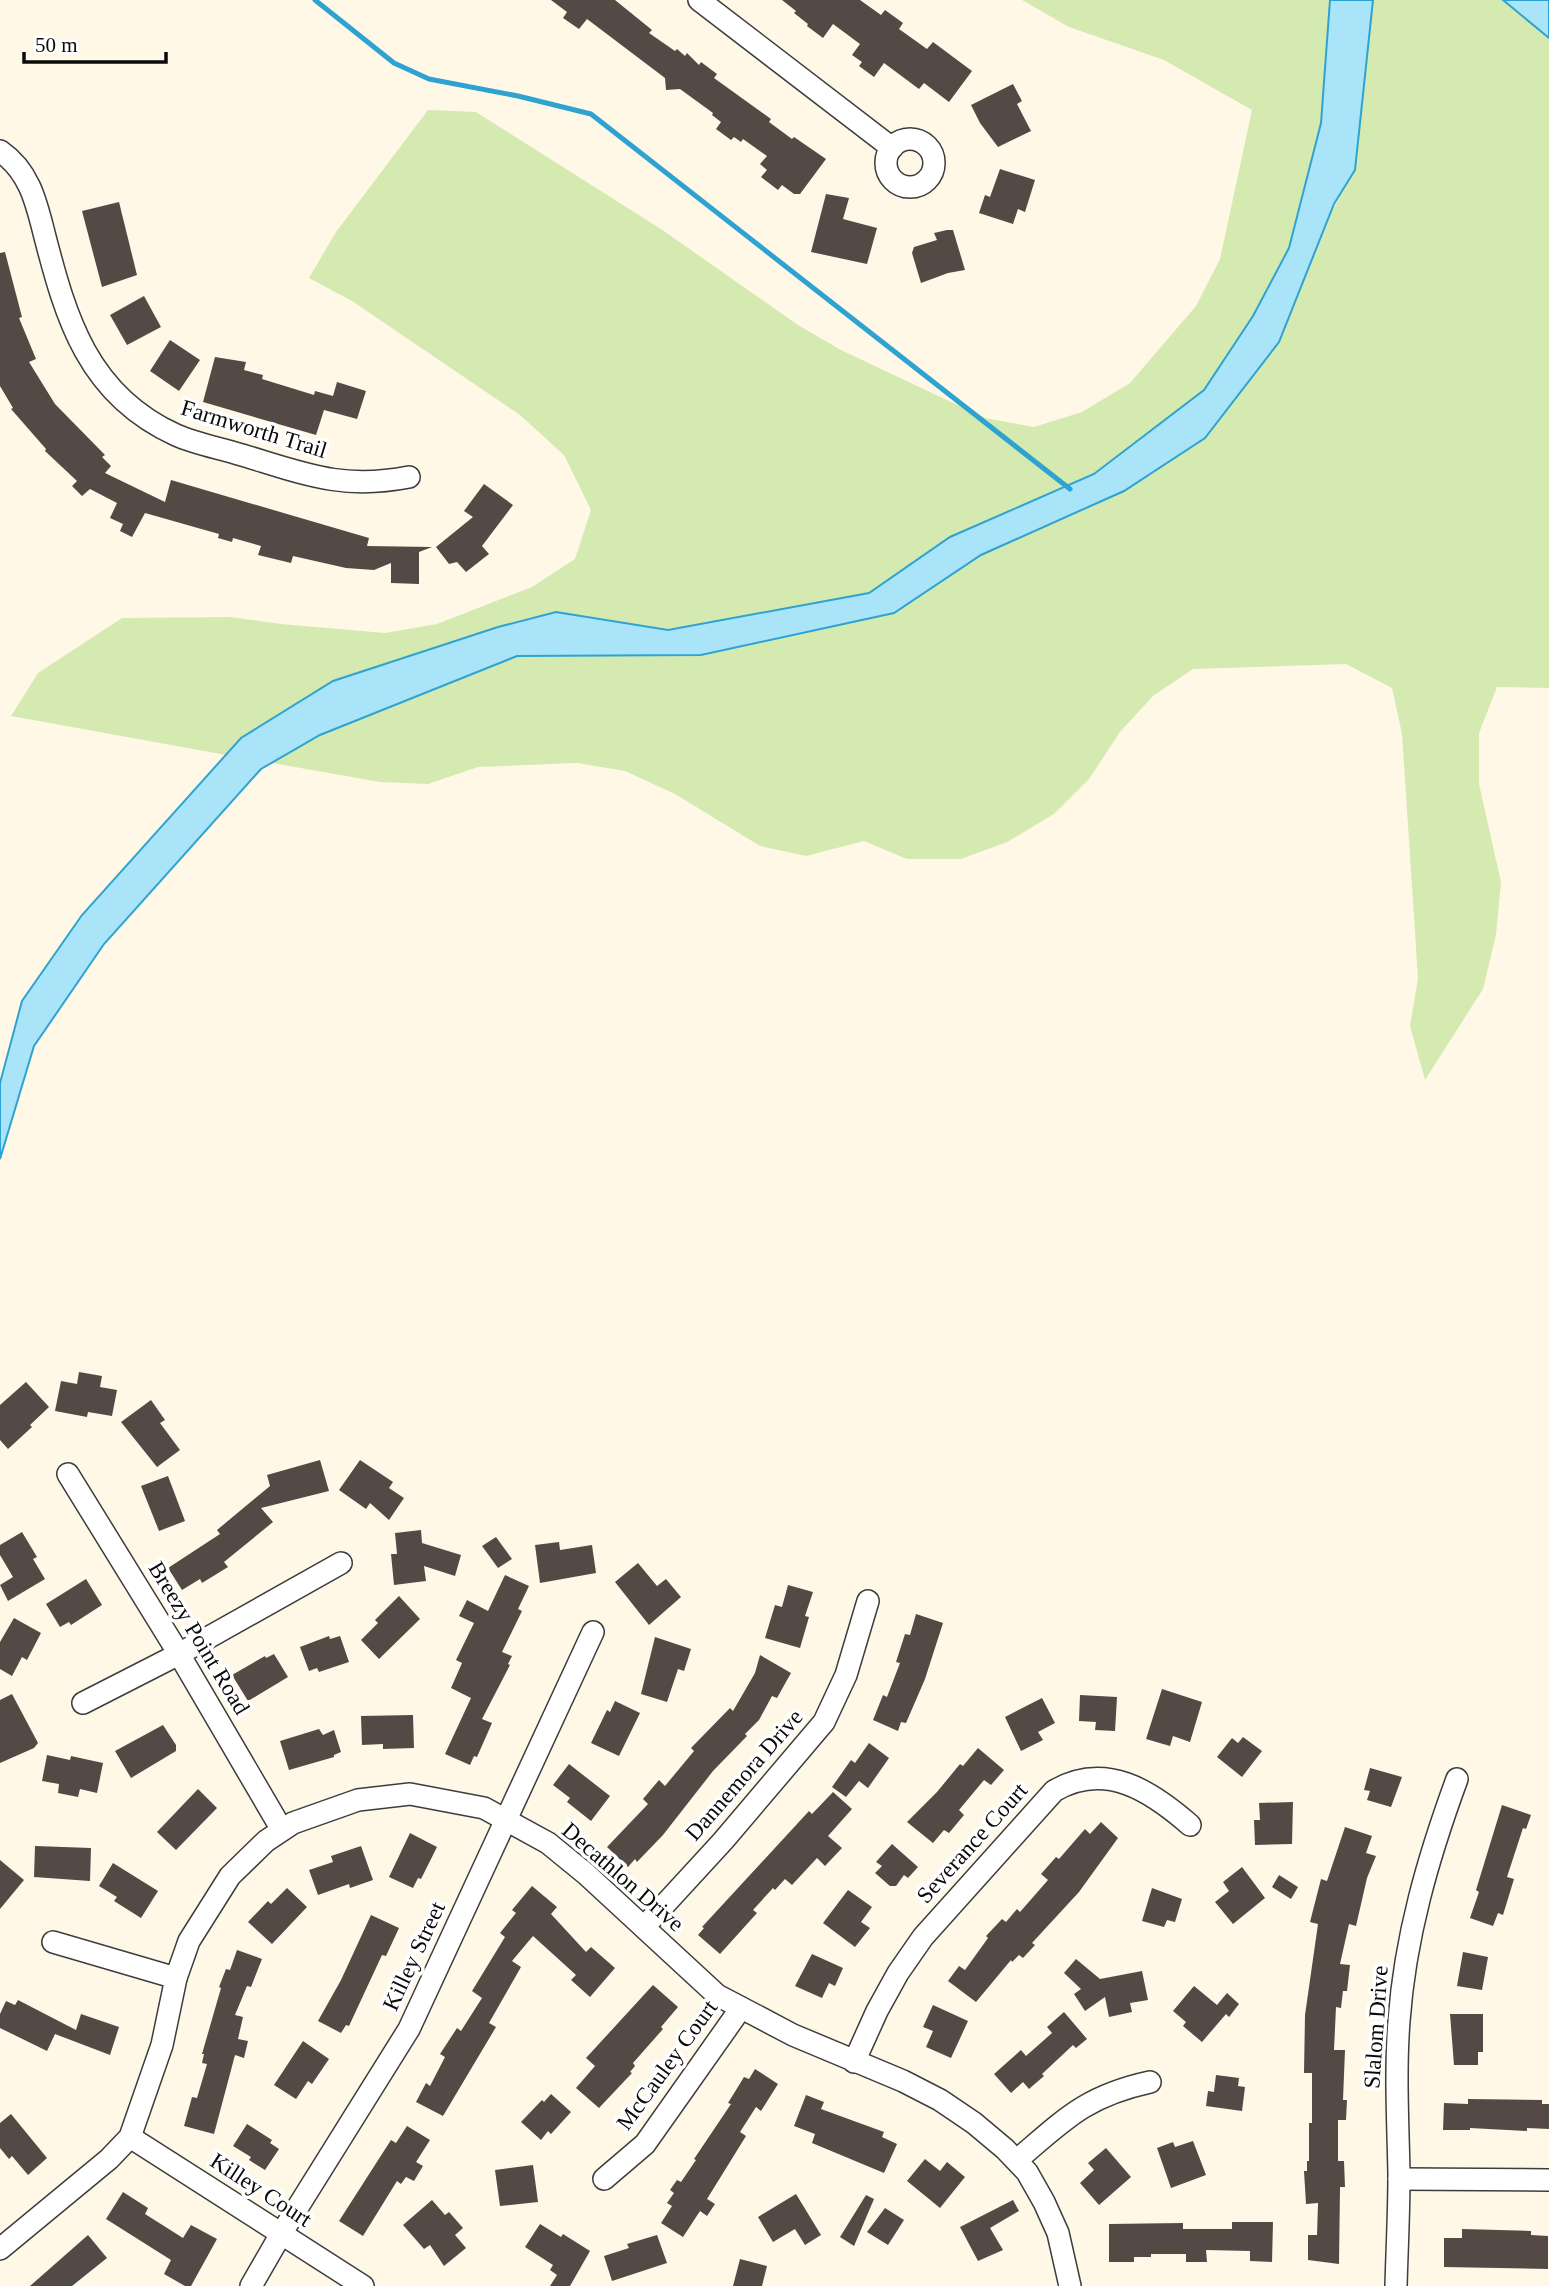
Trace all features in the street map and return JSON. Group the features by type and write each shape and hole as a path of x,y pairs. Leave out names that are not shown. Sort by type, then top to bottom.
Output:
{"street":[{"path":"699,0 892,148"},
{"name":"Farmworth Trail","path":"0,151 22,172 33,191 61,300 74,331 90,360 128,404 153,423 178,436 318,478 346,483 409,477"},
{"name":"Breezy Point Road","path":"68,1474 179,1654 282,1830"},
{"path":"83,1703 179,1654 341,1563"},
{"name":"Dannemora Drive","path":"644,1927 791,1763 824,1722 846,1675 868,1601"},
{"name":"Killey Street","path":"251,2286 409,2029 432,1984 504,1819 593,1632"},
{"name":"Severance Court","path":"854,2062 898,1973 923,1937 1054,1791 1085,1777 1114,1780 1151,1795 1190,1825"},
{"name":"Slalom Drive","path":"1396,2286 1399,2179 1396,2054 1406,1956 1422,1884 1457,1779"},
{"name":"Decathlon Drive","path":"0,2249 109,2159 130,2137 162,2045 176,1978 189,1941 224,1886 266,1841 293,1823 358,1800 410,1794 484,1808 548,1843 717,1995 854,2062 903,2081 940,2100 974,2123 1027,2172 1058,2233 1070,2286"},
{"path":"53,1942 176,1978"},
{"name":"McCauley Court","path":"604,2179 645,2144 741,2008"},
{"path":"1017,2160 1075,2110 1122,2088 1150,2082"},
{"name":"Killey Court","path":"130,2137 363,2286"},
{"path":"1399,2179 1549,2180"}],"green space":[{"path":"1022,0 1330,0 1321,123 1289,248 1253,316 1204,390 1094,474 950,537 869,593 668,630 556,612 241,738 226,755 11,716 38,673 122,618 230,617 385,633 437,624 532,587 575,559 591,510 564,455 520,415 352,301 309,278 336,232 428,110 476,112 661,229 798,325 841,350 985,418 1034,427 1082,412 1130,383 1196,306 1220,259 1252,110 1164,60 1069,27"},
{"path":"1373,0 1503,0 1549,38 1549,688 1497,687 1479,733 1479,784 1501,882 1496,935 1483,989 1425,1080 1410,1026 1418,978 1402,734 1392,688 1346,664 1193,669 1153,696 1120,732 1089,779 1054,814 1007,842 961,859 907,859 864,841 806,856 760,846 675,794 625,771 577,763 478,767 428,784 380,782 272,763 320,735 517,656 701,655 894,613 981,555 1124,491 1205,438 1355,170"}],"water":[{"path":"1330,0 1373,0 1355,170 1334,204 1279,342 1205,438 1124,491 981,555 894,613 701,655 517,656 320,735 261,769 104,944 34,1046 0,1159 0,1083 22,1001 82,915 241,738 333,681 498,627 556,612 668,630 869,593 950,537 1094,474 1204,390 1253,316 1289,248 1321,123"},
{"path":"1503,0 1549,0 1549,38"}],"building":[{"path":"551,0 615,0 652,30 649,33 675,51 677,49 685,56 687,53 699,65 701,62 717,74 714,78 771,119 769,122 826,159 800,194 794,194 782,185 778,190 761,177 767,170 760,164 767,156 743,139 741,142 734,137 731,140 716,129 721,122 713,113 680,89 666,90 665,78 587,19 579,29 563,18 567,12"},
{"path":"782,0 860,0 881,15 885,10 903,23 899,29 927,49 933,42 972,71 949,102 924,83 919,89 884,63 874,77 859,66 862,62 852,55 860,44 833,24 823,38"},
{"path":"1013,84 1022,101 1017,104 1031,131 998,147 980,123 971,105"},
{"path":"1000,169 1035,180 1025,212 1018,209 1013,224 979,213 985,195 990,197"},
{"path":"826,194 849,198 843,219 877,228 867,264 811,252"},
{"path":"119,202 137,275 102,287 82,211"},
{"path":"953,230 965,270 921,283 912,253 914,247 937,240 934,233"},
{"path":"5,252 22,317 19,318 36,359 29,362 55,404 105,455 102,457 111,466 105,473 165,502 171,480 369,538 367,546 432,547 419,552 419,584 391,583 391,563 374,570 346,568 293,556 291,563 258,555 261,546 233,538 232,542 218,538 219,534 145,513 132,537 120,531 123,524 110,518 117,503 90,489 82,496 72,486 77,481 45,451 11,409 13,408 0,386 0,253"},
{"path":"144,296 161,327 127,345 110,315"},
{"path":"170,340 200,360 179,391 150,371"},
{"path":"215,357 246,362 244,370 263,375 262,379 314,395 315,391 333,396 337,382 366,391 357,419 324,410 316,435 203,402"},
{"path":"484,484 513,505 482,546 489,554 466,572 457,562 449,564 436,547 473,517 464,511"},
{"path":"79,1372 102,1376 100,1387 117,1390 112,1416 88,1412 87,1417 55,1411 61,1381 77,1384"},
{"path":"26,1382 49,1407 8,1449 0,1440 0,1405"},
{"path":"151,1400 165,1420 160,1423 180,1450 157,1467 121,1422"},
{"path":"320,1460 329,1491 261,1508 273,1522 224,1562 228,1567 202,1583 200,1579 182,1590 168,1568 220,1534 217,1530 270,1486 267,1475"},
{"path":"360,1460 393,1482 389,1488 404,1498 389,1520 370,1503 366,1509 339,1490"},
{"path":"168,1476 185,1521 159,1531 141,1486"},
{"path":"421,1530 422,1543 461,1555 455,1576 424,1566 426,1581 394,1585 391,1554 397,1554 395,1533"},
{"path":"22,1532 37,1557 33,1559 45,1579 8,1601 0,1585 13,1577 0,1555 0,1545"},
{"path":"496,1537 512,1559 498,1568 482,1546"},
{"path":"559,1542 560,1550 592,1545 596,1573 540,1583 535,1545"},
{"path":"638,1563 657,1586 666,1579 681,1597 649,1625 615,1582"},
{"path":"505,1575 529,1586 518,1609 522,1611 502,1652 512,1656 508,1664 510,1665 482,1719 492,1723 477,1757 474,1756 470,1765 445,1754 471,1698 451,1688 462,1663 456,1660 474,1623 459,1616 467,1600 488,1611"},
{"path":"86,1579 102,1605 71,1625 69,1622 60,1627 46,1604"},
{"path":"788,1585 813,1592 805,1616 809,1617 800,1648 765,1638 775,1605 782,1607"},
{"path":"399,1596 420,1619 379,1659 361,1640 378,1623 375,1620"},
{"path":"916,1614 943,1623 925,1679 906,1723 901,1722 898,1731 873,1720 883,1695 887,1697 900,1663 896,1662 905,1634 910,1635"},
{"path":"14,1618 41,1633 27,1660 22,1657 12,1676 0,1669 0,1642"},
{"path":"329,1636 330,1639 340,1636 349,1662 319,1672 317,1668 309,1671 300,1647"},
{"path":"655,1637 691,1649 684,1671 678,1669 667,1702 641,1694"},
{"path":"274,1654 288,1677 248,1701 232,1675 265,1656 266,1658"},
{"path":"760,1655 791,1673 777,1698 772,1696 759,1720 745,1734 747,1736 713,1771 663,1835 637,1862 635,1859 628,1867 607,1847 648,1804 643,1799 659,1780 665,1786 694,1751 691,1748 730,1708 733,1711 755,1673"},
{"path":"1162,1689 1202,1702 1190,1742 1173,1736 1170,1746 1146,1739"},
{"path":"12,1694 38,1743 34,1748 0,1763 0,1700"},
{"path":"1080,1695 1117,1697 1115,1731 1095,1730 1096,1722 1079,1721"},
{"path":"1042,1698 1055,1723 1038,1732 1043,1740 1021,1751 1005,1717"},
{"path":"615,1701 640,1713 619,1756 591,1743 607,1710 610,1712"},
{"path":"413,1715 414,1748 383,1749 383,1744 362,1745 361,1716"},
{"path":"163,1725 176,1745 176,1751 131,1778 115,1751"},
{"path":"319,1729 323,1735 334,1730 341,1752 334,1757 289,1770 280,1741"},
{"path":"1243,1737 1262,1751 1242,1777 1217,1757 1232,1738 1238,1743"},
{"path":"869,1743 889,1758 868,1788 859,1781 846,1797 832,1787 851,1760 855,1763"},
{"path":"978,1748 1004,1770 991,1785 984,1780 959,1810 964,1815 949,1833 944,1830 933,1843 907,1822"},
{"path":"47,1755 70,1760 71,1756 103,1763 97,1793 80,1789 78,1797 58,1793 59,1784 42,1781"},
{"path":"569,1764 610,1796 591,1821 567,1802 570,1798 553,1785"},
{"path":"1370,1768 1402,1777 1391,1807 1367,1800 1370,1791 1364,1790"},
{"path":"198,1789 217,1808 176,1850 157,1832"},
{"path":"833,1792 852,1809 828,1836 842,1848 825,1866 817,1858 792,1885 785,1879 775,1890 773,1888 753,1910 757,1913 720,1954 698,1935 704,1928 702,1927 809,1811 812,1814"},
{"path":"1293,1802 1292,1844 1255,1845 1254,1820 1260,1820 1259,1803"},
{"path":"1502,1805 1531,1815 1526,1829 1523,1828 1507,1877 1514,1879 1503,1915 1498,1913 1493,1926 1470,1918"},
{"path":"1101,1822 1118,1838 1079,1892 1032,1943 1035,1945 1023,1958 1019,1955 1012,1962 1011,1960 976,2002 948,1981 959,1966 965,1970 988,1938 986,1936 1002,1919 1006,1922 1017,1909 1020,1912 1048,1880 1041,1874 1056,1857 1059,1859 1085,1829 1090,1834"},
{"path":"1345,1827 1372,1836 1366,1853 1376,1856 1367,1878 1356,1926 1349,1924 1340,1964 1350,1965 1347,1991 1343,1991 1341,2008 1336,2007 1334,2050 1345,2050 1343,2100 1347,2100 1346,2120 1338,2120 1338,2161 1344,2161 1345,2187 1340,2187 1339,2264 1308,2260 1308,2235 1317,2235 1318,2203 1306,2204 1304,2171 1307,2171 1309,2161 1312,2073 1304,2073 1305,2015 1318,1924 1310,1922 1321,1879 1327,1881"},
{"path":"410,1833 437,1847 421,1879 418,1878 413,1888 389,1877"},
{"path":"892,1844 918,1867 908,1878 904,1875 896,1886 890,1886 875,1873 882,1866 876,1862"},
{"path":"35,1846 91,1848 90,1881 34,1877"},
{"path":"361,1846 373,1880 350,1888 349,1884 318,1895 309,1870 333,1862 331,1856"},
{"path":"0,1860 24,1880 0,1909"},
{"path":"113,1863 158,1891 141,1918 114,1901 117,1897 99,1886"},
{"path":"1242,1867 1265,1898 1233,1924 1215,1902 1229,1891 1223,1882"},
{"path":"1279,1875 1298,1887 1291,1899 1272,1887"},
{"path":"532,1886 557,1907 551,1914 586,1952 591,1947 615,1968 590,1997 571,1980 576,1975 533,1936 512,1961 521,1967 489,2023 496,2027 443,2116 416,2102 426,2083 430,2086 445,2057 440,2054 457,2028 461,2031 482,1998 472,1991 505,1937 500,1933 516,1913 512,1910"},
{"path":"287,1888 307,1907 272,1944 248,1922 268,1901 271,1904"},
{"path":"1152,1888 1182,1899 1175,1922 1167,1920 1164,1927 1142,1921"},
{"path":"848,1890 872,1907 861,1922 870,1928 855,1947 823,1923"},
{"path":"371,1915 399,1928 386,1956 382,1955 349,2026 346,2025 341,2033 318,2021 341,1980"},
{"path":"237,1950 262,1959 251,1987 247,1986 235,2015 243,2017 238,2039 248,2041 244,2058 235,2055 214,2134 184,2126 192,2097 197,2098 207,2064 202,2063 202,2054 221,1988 219,1987 226,1969 230,1970"},
{"path":"1463,1952 1488,1957 1482,1990 1457,1986"},
{"path":"812,1954 843,1968 835,1986 829,1983 822,1998 795,1986"},
{"path":"1076,1959 1100,1979 1142,1971 1148,2000 1130,2003 1132,2012 1109,2017 1105,1997 1085,2011 1074,1994 1081,1989 1064,1973"},
{"path":"653,1985 678,2007 633,2063 635,2066 630,2072 632,2073 599,2108 576,2088 595,2066 586,2058"},
{"path":"1194,1986 1217,2005 1227,1993 1239,2004 1229,2017 1226,2014 1202,2042 1183,2026 1186,2022 1173,2011"},
{"path":"18,2000 76,2030 81,2014 119,2027 110,2055 55,2034 47,2051 0,2028 0,2014 6,2001 15,2005"},
{"path":"933,2005 968,2021 951,2058 926,2047 933,2031 923,2027"},
{"path":"1064,2012 1087,2039 1076,2048 1073,2045 1029,2089 1023,2082 1011,2093 994,2074 1021,2050 1026,2056 1052,2033 1047,2027"},
{"path":"1450,2014 1483,2014 1483,2052 1478,2052 1478,2065 1454,2065"},
{"path":"303,2041 329,2059 312,2084 308,2081 296,2099 274,2085"},
{"path":"755,2069 778,2084 761,2111 756,2107 740,2132 746,2136 707,2199 715,2204 707,2216 700,2211 683,2237 661,2223 672,2206 667,2203 674,2193 670,2190 677,2180 681,2182 696,2160 694,2159 731,2104 728,2103 744,2077 749,2079"},
{"path":"1216,2075 1239,2078 1238,2086 1245,2087 1242,2111 1206,2106 1208,2091 1214,2092"},
{"path":"551,2094 571,2112 551,2134 548,2131 541,2140 521,2122"},
{"path":"806,2095 824,2102 821,2109 884,2132 882,2137 897,2144 884,2173 812,2143 815,2134 794,2126"},
{"path":"1468,2099 1542,2100 1542,2104 1549,2104 1549,2129 1443,2130 1444,2103 1468,2104"},
{"path":"11,2114 47,2158 28,2175 12,2156 9,2159 0,2148 0,2123"},
{"path":"247,2124 272,2140 270,2143 279,2149 265,2170 233,2146"},
{"path":"407,2126 430,2140 416,2162 423,2166 414,2181 406,2177 401,2184 397,2181 363,2236 339,2221 391,2140 396,2143"},
{"path":"1193,2141 1206,2175 1171,2188 1157,2148 1173,2142 1175,2147"},
{"path":"1106,2148 1131,2177 1099,2205 1080,2183 1094,2170 1088,2163"},
{"path":"925,2159 940,2171 947,2162 965,2177 940,2208 907,2181"},
{"path":"533,2165 538,2202 500,2206 495,2170"},
{"path":"123,2192 148,2208 145,2214 183,2238 191,2225 217,2239 191,2286 185,2286 164,2274 171,2260 106,2219"},
{"path":"796,2194 821,2235 805,2245 795,2229 773,2242 758,2217"},
{"path":"866,2195 874,2199 854,2246 840,2237"},
{"path":"432,2200 445,2215 449,2212 463,2228 455,2235 466,2248 444,2266 430,2245 424,2249 403,2225"},
{"path":"1013,2200 1019,2211 990,2228 1003,2250 978,2261 960,2227"},
{"path":"885,2208 904,2220 888,2245 867,2232"},
{"path":"1232,2222 1273,2222 1272,2262 1250,2261 1250,2251 1206,2250 1207,2262 1186,2262 1186,2254 1151,2254 1151,2257 1134,2257 1134,2262 1109,2262 1109,2224 1183,2223 1183,2229 1232,2229"},
{"path":"540,2224 561,2237 563,2234 590,2251 570,2286 550,2286 557,2275 550,2270 553,2265 525,2247"},
{"path":"1462,2229 1531,2231 1531,2235 1548,2236 1548,2269 1444,2267 1444,2238 1462,2238"},
{"path":"88,2235 107,2258 72,2286 30,2286"},
{"path":"657,2235 667,2263 612,2281 604,2256 629,2248 627,2244"},
{"path":"740,2259 767,2266 762,2286 733,2286"}],"waterway":[{"path":"315,0 394,63 429,79 518,96 591,114 1070,489"}]}
